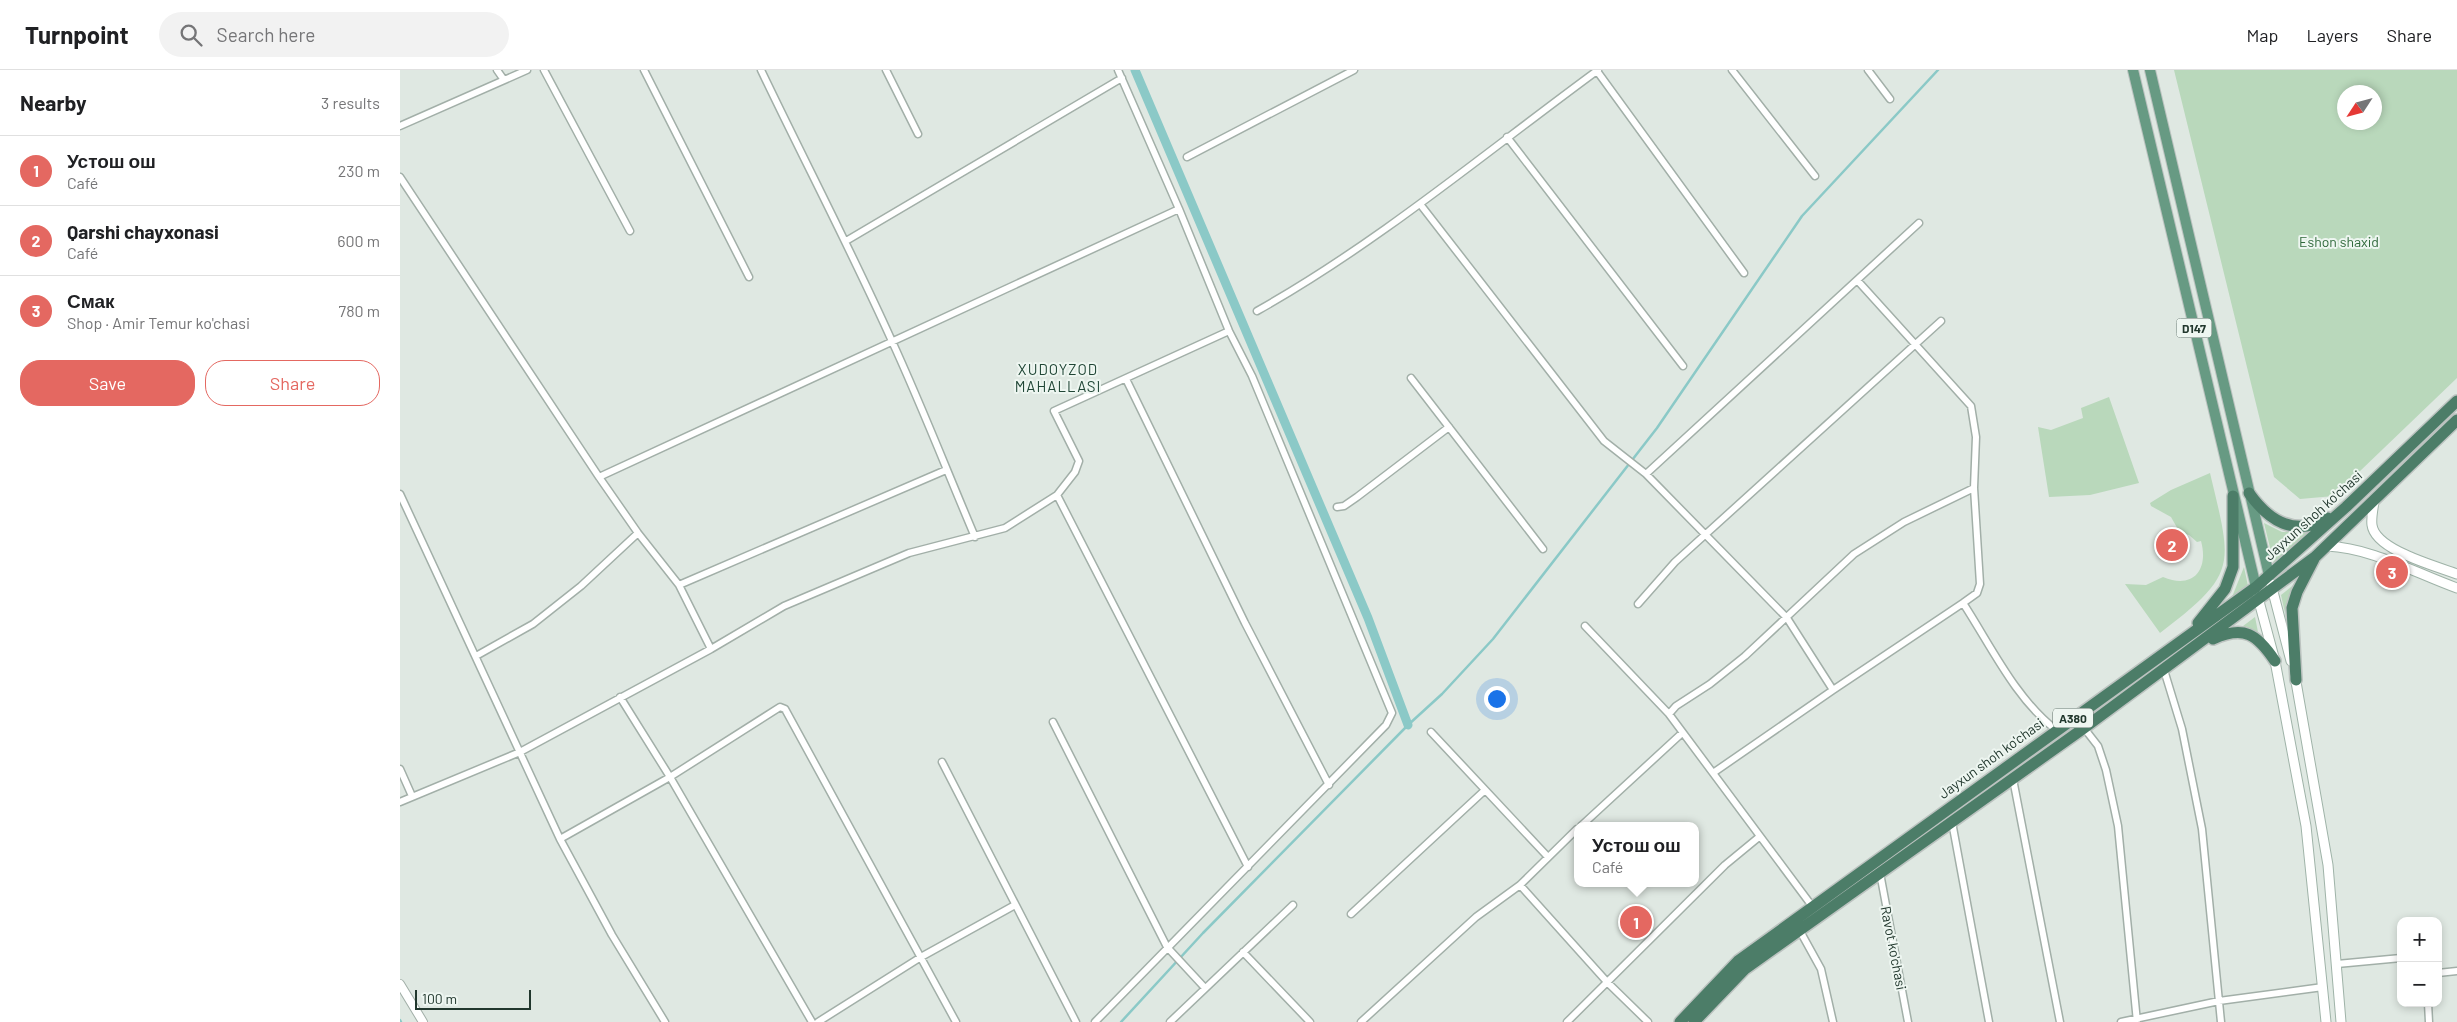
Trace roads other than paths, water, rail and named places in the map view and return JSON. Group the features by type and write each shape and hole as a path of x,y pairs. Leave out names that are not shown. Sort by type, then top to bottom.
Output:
{"highway":[{"name":"Jayxun shoh ko'chasi","path":"1680,1022 1738,961 2256,587 2346,506 2457,401"},
{"name":"Jayxun shoh ko'chasi","path":"1694,1022 1746,969 2084,728 2315,557 2457,420"},
{"path":"2249,492 2261,510 2276,522 2295,526 2319,523 2346,506"},
{"path":"2188,635 2225,589 2234,567 2233,496"},
{"path":"2296,680 2292,608 2297,592 2315,557"},
{"path":"2195,647 2237,631 2262,642 2275,661"}],"main road":[{"name":"D147","path":"2133,70 2256,587"},
{"name":"D147","path":"2150,70 2269,575"},
{"path":"2374,502 2372,526 2376,534 2387,545 2457,574"},
{"path":"2327,546 2342,547 2371,555 2457,588"},
{"path":"2269,575 2296,680 2328,865 2341,1022"},
{"path":"2256,587 2258,601 2275,661 2306,826 2326,1022"}],"street":[{"path":"497,70 504,80"},
{"path":"400,126 527,70"},
{"path":"544,70 630,231"},
{"path":"644,70 749,277"},
{"path":"761,70 826,206 846,241 892,340 975,537"},
{"path":"886,70 918,134"},
{"path":"1095,1022 1329,785 1386,725 1392,713 1252,376 1229,331 1179,209 1118,70"},
{"path":"1188,157 1354,70"},
{"path":"1732,70 1815,176"},
{"path":"1868,70 1890,100"},
{"path":"1257,311 1296,289 1420,204 1597,71 1744,273"},
{"path":"846,241 1122,78"},
{"path":"1507,137 1683,366"},
{"path":"400,177 599,477 638,534 679,585 711,649"},
{"path":"1420,204 1604,441 1646,474 1786,618 1833,690"},
{"path":"599,477 1179,209"},
{"path":"1646,474 1919,223"},
{"path":"1713,773 1977,594 1980,584 1974,488 1976,437 1971,406 1857,280"},
{"path":"1638,604 1675,562 1941,320"},
{"path":"400,802 520,752 711,649 784,606 909,553 1005,528 1056,495 1075,472 1079,461 1054,411 1229,331"},
{"path":"1411,378 1544,549"},
{"path":"1126,379 1246,623 1329,785"},
{"path":"1337,508 1357,497 1448,427"},
{"path":"679,585 946,470"},
{"path":"1669,714 1676,706 1710,684 1745,656 1854,554 1904,522 1974,488"},
{"path":"400,494 560,838 612,935 665,1022"},
{"path":"1056,495 1248,867"},
{"path":"476,656 533,624 581,586 638,534"},
{"path":"1963,603 2024,699 2040,718 2056,730"},
{"path":"1585,626 1669,714 1682,734 1812,906"},
{"path":"2164,670 2182,729 2202,829 2221,1022"},
{"path":"620,697 670,777 812,1022"},
{"path":"560,838 670,777 780,707 785,709 956,1022"},
{"path":"1053,722 1167,947 1205,988"},
{"path":"2084,728 2098,746 2106,770 2118,826 2137,1020"},
{"path":"1432,732 1548,857"},
{"path":"1585,822 1682,734"},
{"path":"942,762 1076,1022"},
{"path":"400,769 412,796"},
{"path":"2013,779 2060,1022"},
{"path":"1351,914 1485,790"},
{"path":"1952,822 1989,1022"},
{"path":"1361,1022 1476,917 1520,885 1574,832"},
{"path":"1567,1022 1725,865 1759,837"},
{"name":"Ravot ko'chasi","path":"1880,873 1908,1022"},
{"path":"1520,885 1608,983 1648,1022"},
{"path":"818,1022 921,957 1015,905"},
{"path":"1170,1022 1293,905"},
{"path":"1800,930 1822,970 1833,1022"},
{"path":"1244,952 1310,1022"},
{"path":"2337,964 2397,958"},
{"path":"2442,973 2457,971"},
{"path":"400,984 423,1022"},
{"path":"2121,1022 2219,1001 2323,987"},
{"path":"2428,1007 2429,1022"}],"waterway":[{"path":"1135,70 1368,618 1408,725"},
{"path":"1121,1022 1203,933 1408,725 1442,694 1493,639 1657,428 1802,216 1938,70"}],"place":[{"name":"Qarshi chayxonasi","path":"2172,545"},
{"name":"Смак","path":"2392,572"},
{"name":"Устош ош","path":"1636,922"}],"district":[{"name":"XUDOYZOD MAHALLASI","path":"1058,378"}],"park label":[{"name":"Eshon shaxid","path":"2339,241"}]}
